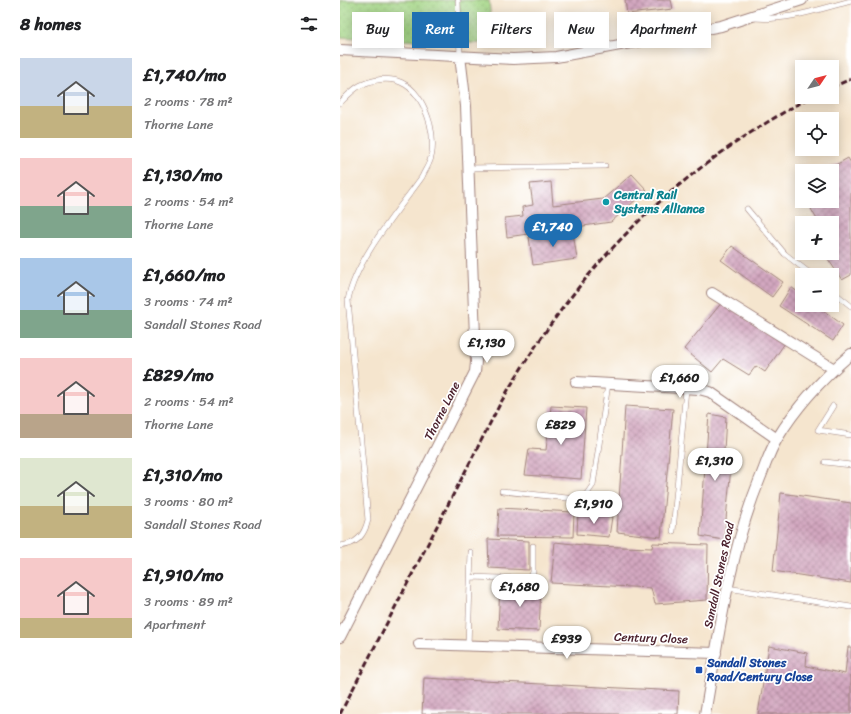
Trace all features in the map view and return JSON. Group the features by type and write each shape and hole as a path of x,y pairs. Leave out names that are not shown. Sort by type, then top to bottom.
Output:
{"street":[{"path":"340,50 512,59 556,57 721,26 802,0"},
{"name":"Thorne Lane","path":"340,637 475,372 476,362 469,168 466,106 460,56"},
{"path":"712,293 834,369"},
{"name":"Sandall Stones Road","path":"705,714 727,588 745,516 777,439 816,387 851,354"},
{"path":"576,382 686,389 710,392 777,439"},
{"name":"Century Close","path":"418,644 716,653"}],"lane":[{"path":"458,0 460,56"},
{"path":"748,18 771,19 851,1"},
{"path":"340,103 360,86 382,79 396,80 414,89 420,98 427,112 432,144 430,162 365,258 351,284 348,300 368,520 365,532 357,541 340,546"},
{"path":"469,168 605,166"},
{"path":"747,210 785,254 803,268"},
{"path":"839,296 850,303"},
{"path":"502,491 576,499 586,495 593,485 608,384"},
{"path":"673,531 686,389"},
{"path":"833,406 818,430 851,435"},
{"path":"825,462 851,465"},
{"path":"471,577 526,579 531,577 533,572 533,546"},
{"path":"468,646 471,552"},
{"path":"727,588 851,607"}],"green space":[{"path":"340,0 489,0 490,12 477,12 477,43 469,43 469,12 412,12 412,41 404,40 404,12 352,12 352,38 340,37"}],"building":[{"path":"625,0 671,0 673,9 645,12 627,12"},
{"path":"848,158 851,163 851,275 842,280 839,276 839,268 834,268 829,260 839,260 839,216 815,216 811,209 839,208 839,164 837,164"},
{"name":"Central Rail Systems Alliance","path":"632,174 647,190 611,222 507,237 505,218 523,216 522,207 533,205 530,184 551,182 553,205 603,199"},
{"path":"573,232 577,259 533,265 529,237"},
{"path":"732,246 783,282 772,297 721,260"},
{"path":"791,287 795,290 795,312 825,312 843,325 833,341 779,306"},
{"path":"723,301 785,343 765,372 756,366 749,375 723,359 712,372 684,349"},
{"path":"551,406 586,408 581,479 525,475 529,449 546,450"},
{"path":"625,406 673,409 661,537 617,532"},
{"path":"709,414 726,417 723,467 731,467 724,540 700,536"},
{"path":"781,493 851,503 851,583 773,571"},
{"path":"499,508 574,512 573,537 497,536"},
{"path":"578,512 612,517 609,537 577,534"},
{"path":"488,539 529,541 529,570 489,568"},
{"path":"555,542 592,546 652,548 653,543 708,545 707,600 655,604 651,588 551,583"},
{"path":"500,585 541,586 539,631 498,629"},
{"path":"769,646 807,653 806,666 845,674 848,647 851,647 851,714 758,714"},
{"path":"424,678 679,691 678,714 422,714"}],"railway":[{"path":"839,84 851,79"},
{"path":"340,714 500,404 530,354 562,308 596,266 633,227 672,191 714,158 761,126 799,104"}],"place":[{"name":"Central Rail Systems Alliance","path":"606,202"},
{"name":"Sandall Stones Road/Century Close","path":"699,670"}]}
